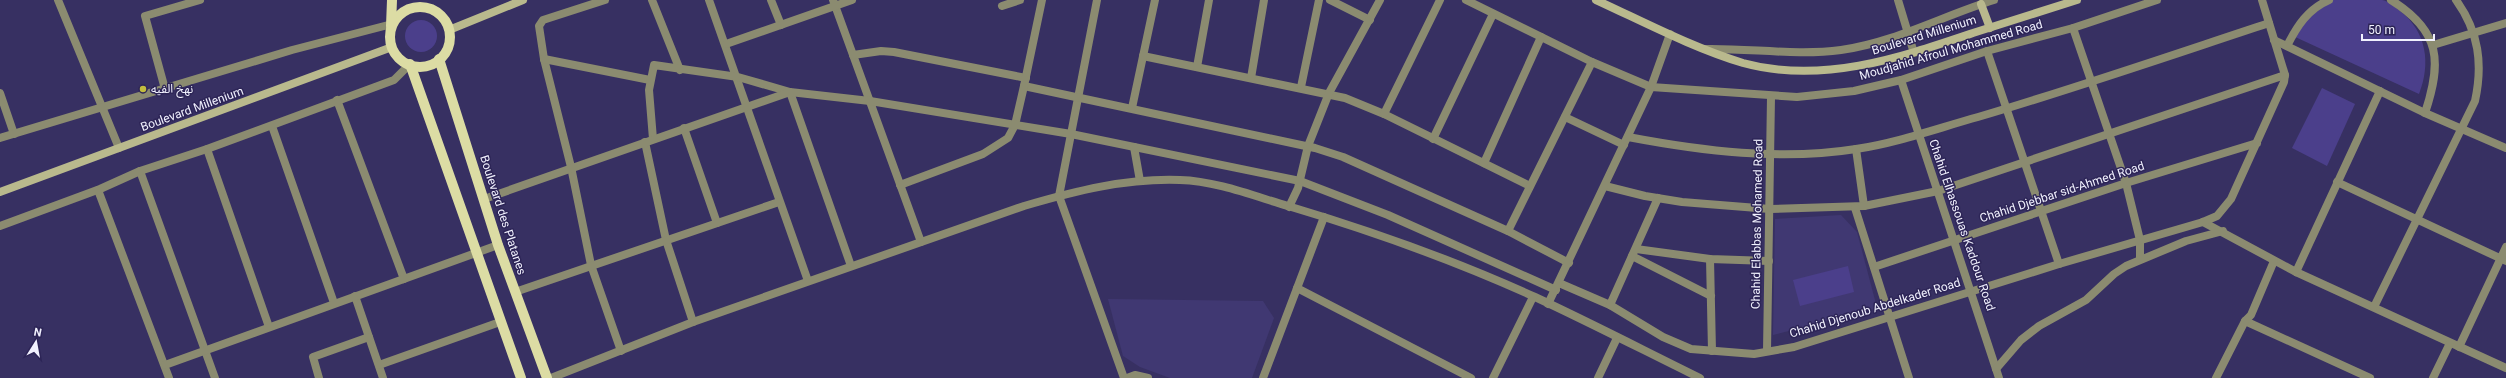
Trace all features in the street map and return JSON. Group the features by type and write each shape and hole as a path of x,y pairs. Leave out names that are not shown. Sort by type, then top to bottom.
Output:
{"main road":[{"path":"392,0 392,47 396,54 410,64 420,66 439,60 448,46 449,30 440,15 419,0"},
{"path":"449,30 523,0"},
{"name":"Boulevard Millenium","path":"1596,0 1705,49 1744,63 1810,70 1841,70 1914,53 2077,0"},
{"path":"1981,2 1990,28"},
{"path":"391,26 394,21 407,10 420,7 432,10"},
{"name":"Boulevard Millenium","path":"0,192 392,47"},
{"name":"Boulevard des Platanes","path":"439,60 498,245 547,378"},
{"path":"410,64 521,378"}],"street":[{"path":"58,0 118,148"},
{"path":"165,88 145,16 200,0"},
{"path":"606,0 543,20 539,26 544,59 571,167 591,265 621,351"},
{"path":"652,0 680,70"},
{"path":"709,0 738,77 779,202 808,281"},
{"path":"771,0 781,25"},
{"path":"726,44 781,25 834,3 852,0"},
{"path":"1002,6 1020,0"},
{"path":"900,185 993,149 1008,138 1015,125 1042,0"},
{"path":"1098,0 1059,196 1124,378"},
{"path":"1132,108 1154,0"},
{"path":"1197,67 1209,0"},
{"path":"1251,78 1264,0"},
{"path":"1301,87 1319,0"},
{"path":"1330,0 1370,20"},
{"path":"1289,207 1300,181 1308,146 1329,93 1380,0"},
{"path":"1384,114 1440,0"},
{"name":"Moudjahid Afroul Mohammed Road","path":"1466,0 1480,4 1493,14 1592,62 1651,87 1771,96 1823,95 1901,80 1987,51 2073,28 2157,0"},
{"path":"1898,0 1914,53"},
{"path":"1965,0 1968,9"},
{"path":"1705,49 1807,52 1866,45 1908,34 1981,2 1994,0"},
{"path":"1605,186 1658,198 1770,209 1860,207 1938,191 2285,75 2262,0"},
{"path":"2287,46 2299,23 2311,11 2329,0"},
{"path":"2391,0 2405,8 2421,26 2433,45 2437,68 2433,89 2425,113"},
{"path":"2374,307 2475,101 2480,73 2480,59 2473,34 2456,0"},
{"path":"834,3 921,242"},
{"path":"1433,139 1493,14"},
{"path":"1628,137 1673,145 1770,154 1856,149 1919,134 2005,109 2269,23"},
{"path":"2433,45 2506,23"},
{"path":"0,138 102,109 165,88 292,50 391,26"},
{"path":"2073,28 2126,183 2140,240 2140,259"},
{"path":"1548,304 1569,263 1651,87 1670,34"},
{"path":"1484,163 1541,37"},
{"path":"2274,40 2425,113 2506,148"},
{"path":"853,55 881,51 894,52 1025,82 1078,97 1308,146 1343,157 1508,232 1569,263"},
{"path":"1987,51 2005,109 2059,264"},
{"path":"1143,56 1329,93 1384,114 1530,186"},
{"path":"544,59 650,80 649,140 666,240 692,322"},
{"path":"1508,232 1592,62"},
{"path":"0,226 98,190 140,171 272,126 337,100 394,80 410,64"},
{"name":"Chahid Djenoub Abdelkader Road","path":"650,80 654,66 738,77 790,92 870,101 1071,134 1300,181 1388,215 1557,286 1610,305 1663,337 1691,348 1754,354 1794,347 2059,264 2203,222 2217,216 2231,199 2280,95 2285,75"},
{"name":"Chahid Elhassouas Kaddour Road","path":"1901,80 1955,240 1999,378"},
{"path":"2296,272 2380,91"},
{"path":"484,199 571,167 790,92 851,266"},
{"path":"0,93 14,134"},
{"name":"Chahid Elabbas Mohamed Road","path":"1767,352 1771,96"},
{"path":"337,100 404,279"},
{"path":"1565,117 1624,145"},
{"path":"272,126 334,303"},
{"path":"684,128 717,223"},
{"name":"Chahid Djebbar sid-Ahmed Road","path":"1874,267 2126,183 2257,143"},
{"path":"1134,147 1140,181"},
{"path":"207,149 269,327"},
{"path":"1856,149 1860,207 1874,267 1909,378"},
{"path":"140,171 215,378"},
{"path":"551,378 692,322 921,242 1078,190 1140,181 1181,180 1215,186 1324,217 1423,252 1533,297 1700,378"},
{"path":"2337,182 2503,260"},
{"path":"98,190 169,378"},
{"path":"1610,305 1658,198"},
{"path":"515,292 779,202"},
{"path":"1263,378 1324,217"},
{"path":"2203,222 2223,231 2296,272 2506,368"},
{"path":"1996,369 2012,348 2027,335 2039,326 2086,300 2114,274 2140,259 2186,241 2223,231"},
{"path":"165,365 498,245"},
{"path":"2459,347 2503,260 2506,247"},
{"path":"1634,252 1710,259 1769,261"},
{"path":"1634,252 1711,296"},
{"path":"1710,259 1712,351"},
{"path":"2216,378 2245,321 2251,315 2274,261"},
{"path":"1297,288 1471,378"},
{"path":"355,296 383,378"},
{"path":"1493,378 1533,297"},
{"path":"2245,321 2370,378"},
{"path":"379,365 500,322"},
{"path":"319,378 312,357 369,337"},
{"path":"1598,378 1617,338"},
{"path":"2432,378 2450,343"},
{"path":"1127,378 1135,375 1148,378"}],"shaded area":[{"path":"2332,0 2382,0 2394,6 2409,19 2421,39 2424,49 2425,71 2419,94 2293,36 2302,23"},
{"path":"418,20 424,20 434,27 437,36 436,42 430,49 424,52 418,52 408,45 405,39 405,33 412,23"},
{"path":"2322,88 2355,104 2327,166 2292,148"},
{"path":"1841,215 1857,232 1876,304 1874,309 1773,335 1775,219"},
{"path":"1848,266 1854,292 1800,306 1793,280"},
{"path":"1108,299 1263,301 1274,318 1252,378 1170,378 1140,367 1123,356"}],"place":[{"name":"نهخ الفيه","path":"143,89"}]}
